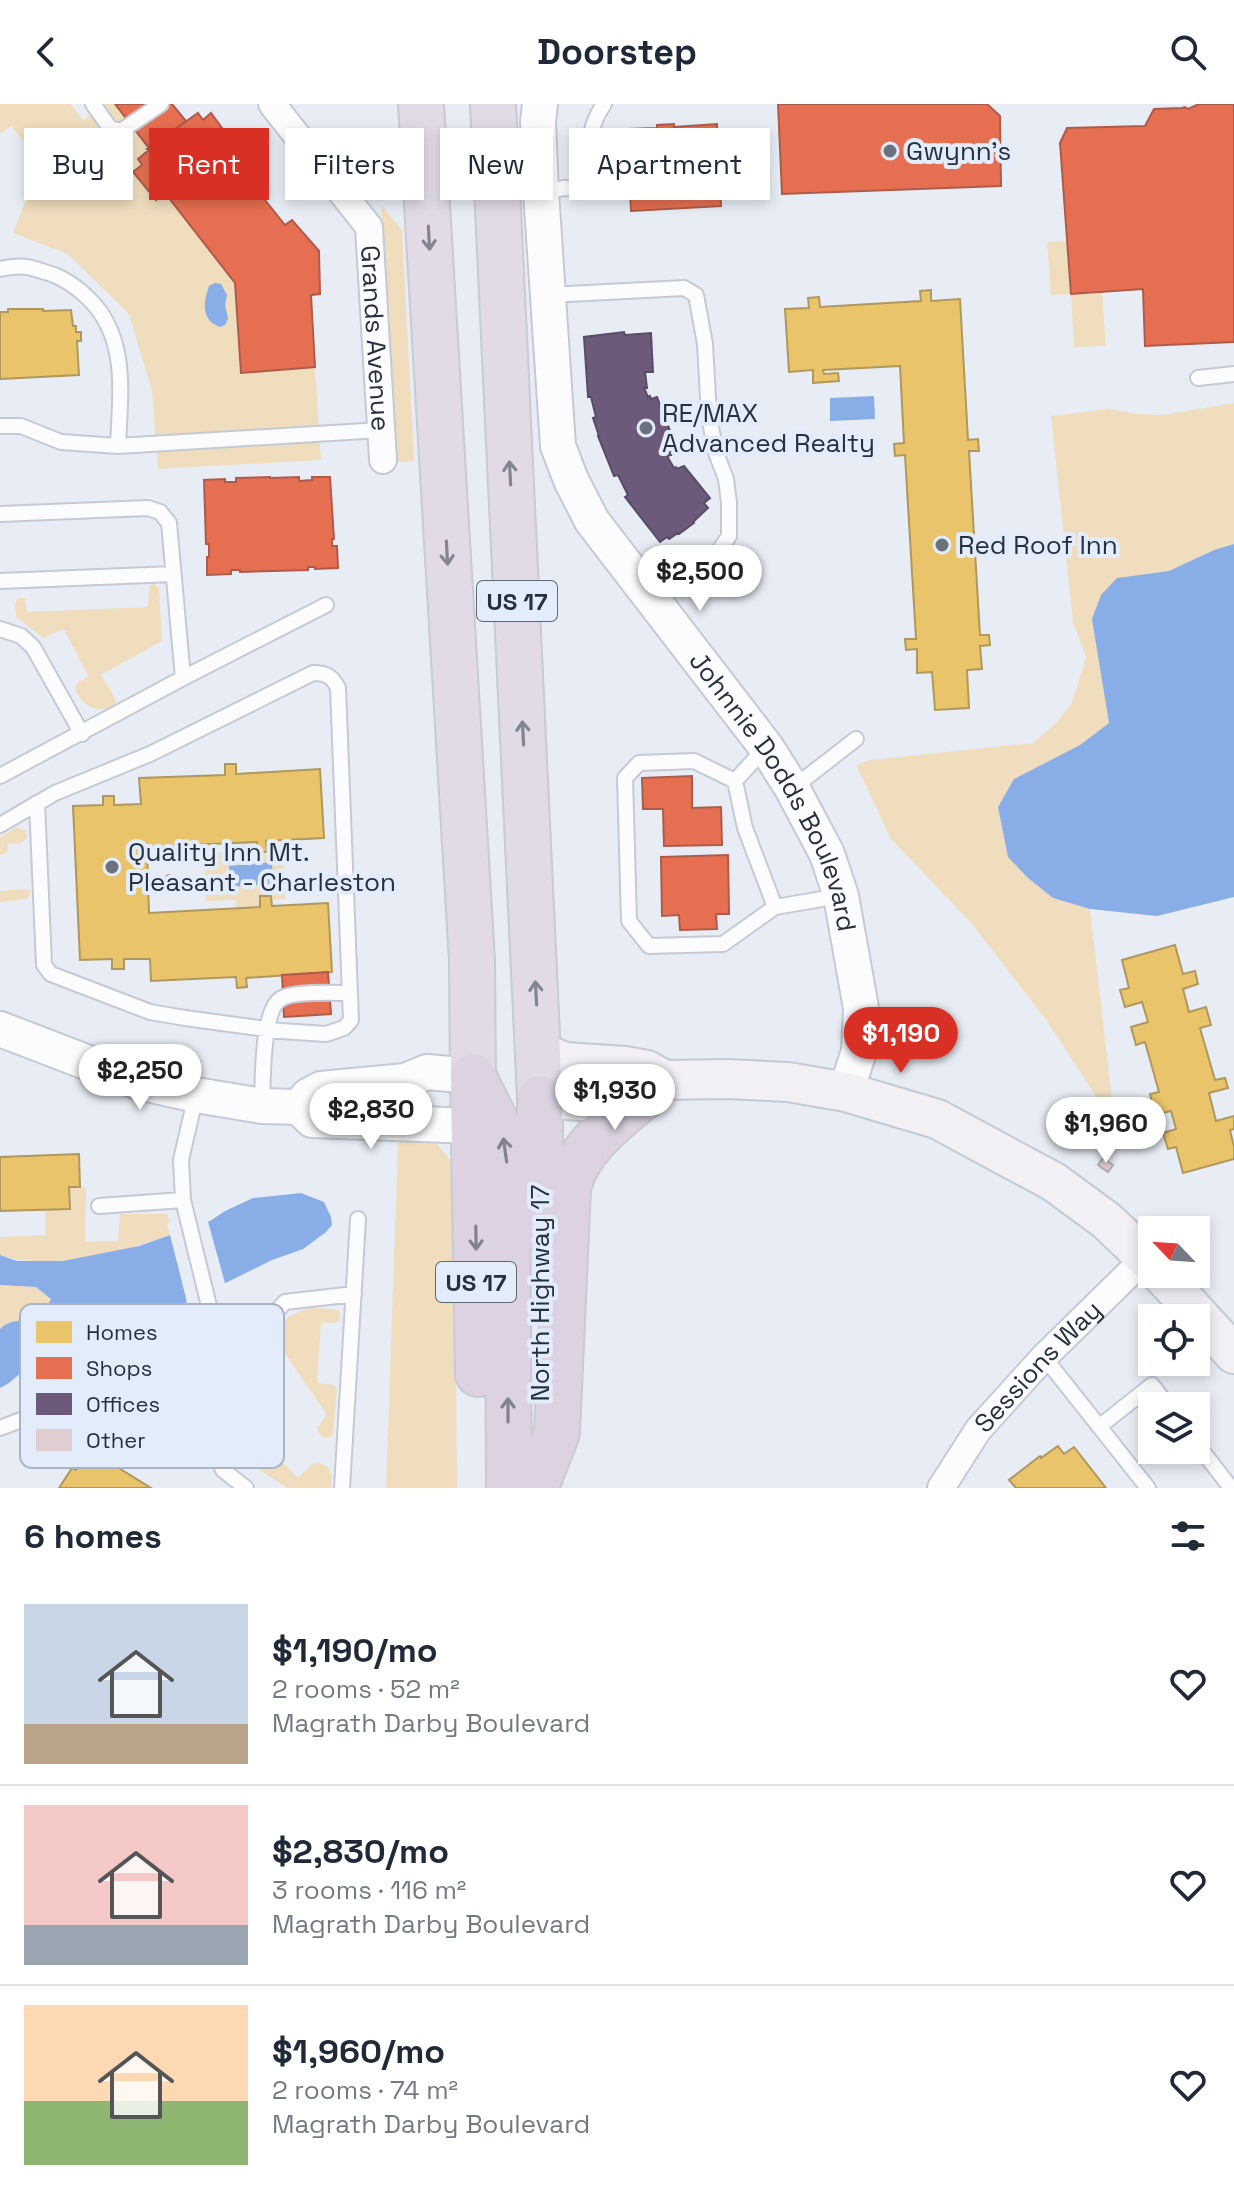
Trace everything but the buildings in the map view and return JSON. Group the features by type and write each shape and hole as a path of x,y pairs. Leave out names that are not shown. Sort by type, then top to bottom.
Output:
{"highway":[{"name":"US 17","path":"421,104 472,961 479,1488"},
{"name":"US 17","path":"493,104 540,1098"},
{"path":"456,697 477,743 502,1060 540,1098"},
{"path":"473,1076 507,1144 529,1485"},
{"path":"529,1485 557,1433 571,1171 605,1129 657,1086"},
{"name":"North Highway 17","path":"529,1485 540,1098"}],"main road":[{"path":"538,1051 565,1062 647,1070 657,1086"},
{"path":"540,1098 619,1101 657,1086 727,1079 788,1082 846,1092 937,1119 997,1150 1054,1182 1107,1221 1138,1251"},
{"path":"1174,1288 1234,1354"}],"street":[{"name":"Grands Avenue","path":"272,104 369,227 383,460"},
{"name":"Johnnie Dodds Boulevard","path":"538,128 540,104"},
{"name":"Johnnie Dodds Boulevard","path":"542,200 558,446 592,521 766,747 827,854 841,896 861,1008 859,1051 846,1092"},
{"path":"0,1029 138,1082 262,1106 299,1107 312,1120 474,1126"},
{"path":"299,1107 308,1096 321,1089 405,1081 427,1072 473,1076"},
{"name":"Sessions Way","path":"941,1488 978,1430 1044,1357 1138,1278"}],"lane":[{"path":"93,104 110,128 121,131 161,104"},
{"path":"553,190 586,189 595,174 589,145 594,118 604,104"},
{"path":"0,269 22,264 63,278 100,309 115,340 121,373 118,446"},
{"path":"549,295 684,288 696,295 705,344 709,416 728,491 729,536 716,555 669,586 654,602"},
{"path":"1198,378 1234,374"},
{"path":"0,426 21,426 61,442 118,446 381,430"},
{"path":"0,514 156,510 169,523 183,678"},
{"path":"0,581 173,574"},
{"path":"0,776 326,605"},
{"path":"0,629 21,636 33,647 82,734"},
{"path":"0,825 37,803 55,793 150,754 313,673 332,678 338,688 351,1020 344,1028 326,1034 266,1029 150,1012 51,974 44,965 37,803"},
{"path":"792,788 856,739"},
{"path":"735,781 766,747"},
{"path":"735,781 694,761 639,763 625,778 629,921 649,946 723,944 775,907 841,896"},
{"path":"735,781 745,828 775,907"},
{"path":"262,1106 270,1009 280,998 294,995 350,993"},
{"path":"196,1095 181,1160 183,1200 209,1304"},
{"path":"99,1206 183,1200"},
{"path":"342,1488 358,1219"},
{"path":"283,1304 354,1294"},
{"path":"1044,1357 1148,1488"},
{"path":"1143,1392 1152,1385 1157,1392"},
{"path":"1100,1426 1138,1396"},
{"path":"0,1428 20,1420"},
{"path":"1210,1460 1231,1486"},
{"path":"222,1468 246,1488"}],"shaded area":[{"path":"0,104 71,104 83,120 105,104 115,104 149,148 138,159 142,165 134,173 149,192 149,200 170,200 235,283 241,372 315,367 321,460 158,469 152,391 129,314 68,254 13,233 26,200 133,200 133,128 24,128 24,142 11,126 0,134"},
{"path":"381,205 402,230 414,461 394,462"},
{"path":"1067,241 1071,293 1102,292 1106,346 1074,347 1071,294 1051,295 1047,242"},
{"path":"1234,403 1234,544 1169,571 1117,578 1110,723 1080,745 1014,779 998,807 1008,857 1053,898 1090,909 1115,1126 1047,1021 973,925 891,839 856,765 870,760 1033,743 1056,723 1072,703 1086,657 1073,622 1051,416 1109,409 1162,415"},
{"path":"153,583 159,588 162,641 101,675 116,700 116,704 103,709 86,704 75,688 88,676 64,629 43,638 16,617 18,598 25,598 27,612 148,607 149,587"},
{"path":"17,827 26,831 26,839 8,844 7,853 0,855 0,837"},
{"path":"257,842 258,852 283,848 285,899 272,900 271,896 260,896 260,907 236,908 236,900 206,901 203,853 233,851 233,843"},
{"path":"26,889 31,892 27,899 0,902 0,891"},
{"path":"398,1140 437,1144 454,1165 457,1488 386,1488"},
{"path":"69,1187 86,1188 85,1242 118,1241 120,1214 167,1214 170,1235 130,1248 63,1261 20,1260 0,1255 0,1237 45,1235 45,1210 69,1209"},
{"path":"0,1285 36,1287 52,1298 48,1304 20,1304 20,1320 0,1329"},
{"path":"310,1308 339,1311 338,1321 321,1323 317,1383 334,1385 337,1389 333,1434 330,1437 324,1438 318,1432 317,1427 327,1415 284,1352 284,1321"},
{"path":"314,1463 329,1468 331,1488 287,1488 257,1468 284,1468 284,1464 298,1478"}],"water":[{"path":"221,284 227,295 225,305 228,319 220,327 209,320 205,310 209,286"},
{"path":"874,396 875,419 830,421 830,398"},
{"path":"1234,544 1234,897 1157,916 1090,909 1053,898 1008,857 998,807 1014,779 1080,745 1109,723 1092,619 1101,595 1117,578 1169,571"},
{"path":"272,862 273,884 230,887 229,866"},
{"path":"301,1193 324,1202 332,1225 303,1249 272,1260 183,1304 48,1304 51,1299 36,1287 0,1285 0,1255 17,1261 63,1261 139,1246 210,1221 253,1198"},
{"path":"20,1320 20,1374 0,1388 0,1329"}],"pier":[{"path":"207,1218 226,1287 187,1304 169,1231"}],"place":[{"name":"Gwynn's","path":"890,151"},
{"name":"RE/MAX Advanced Realty","path":"646,428"},
{"name":"Red Roof Inn","path":"942,545"},
{"name":"Quality Inn Mt. Pleasant - Charleston","path":"112,867"}]}
